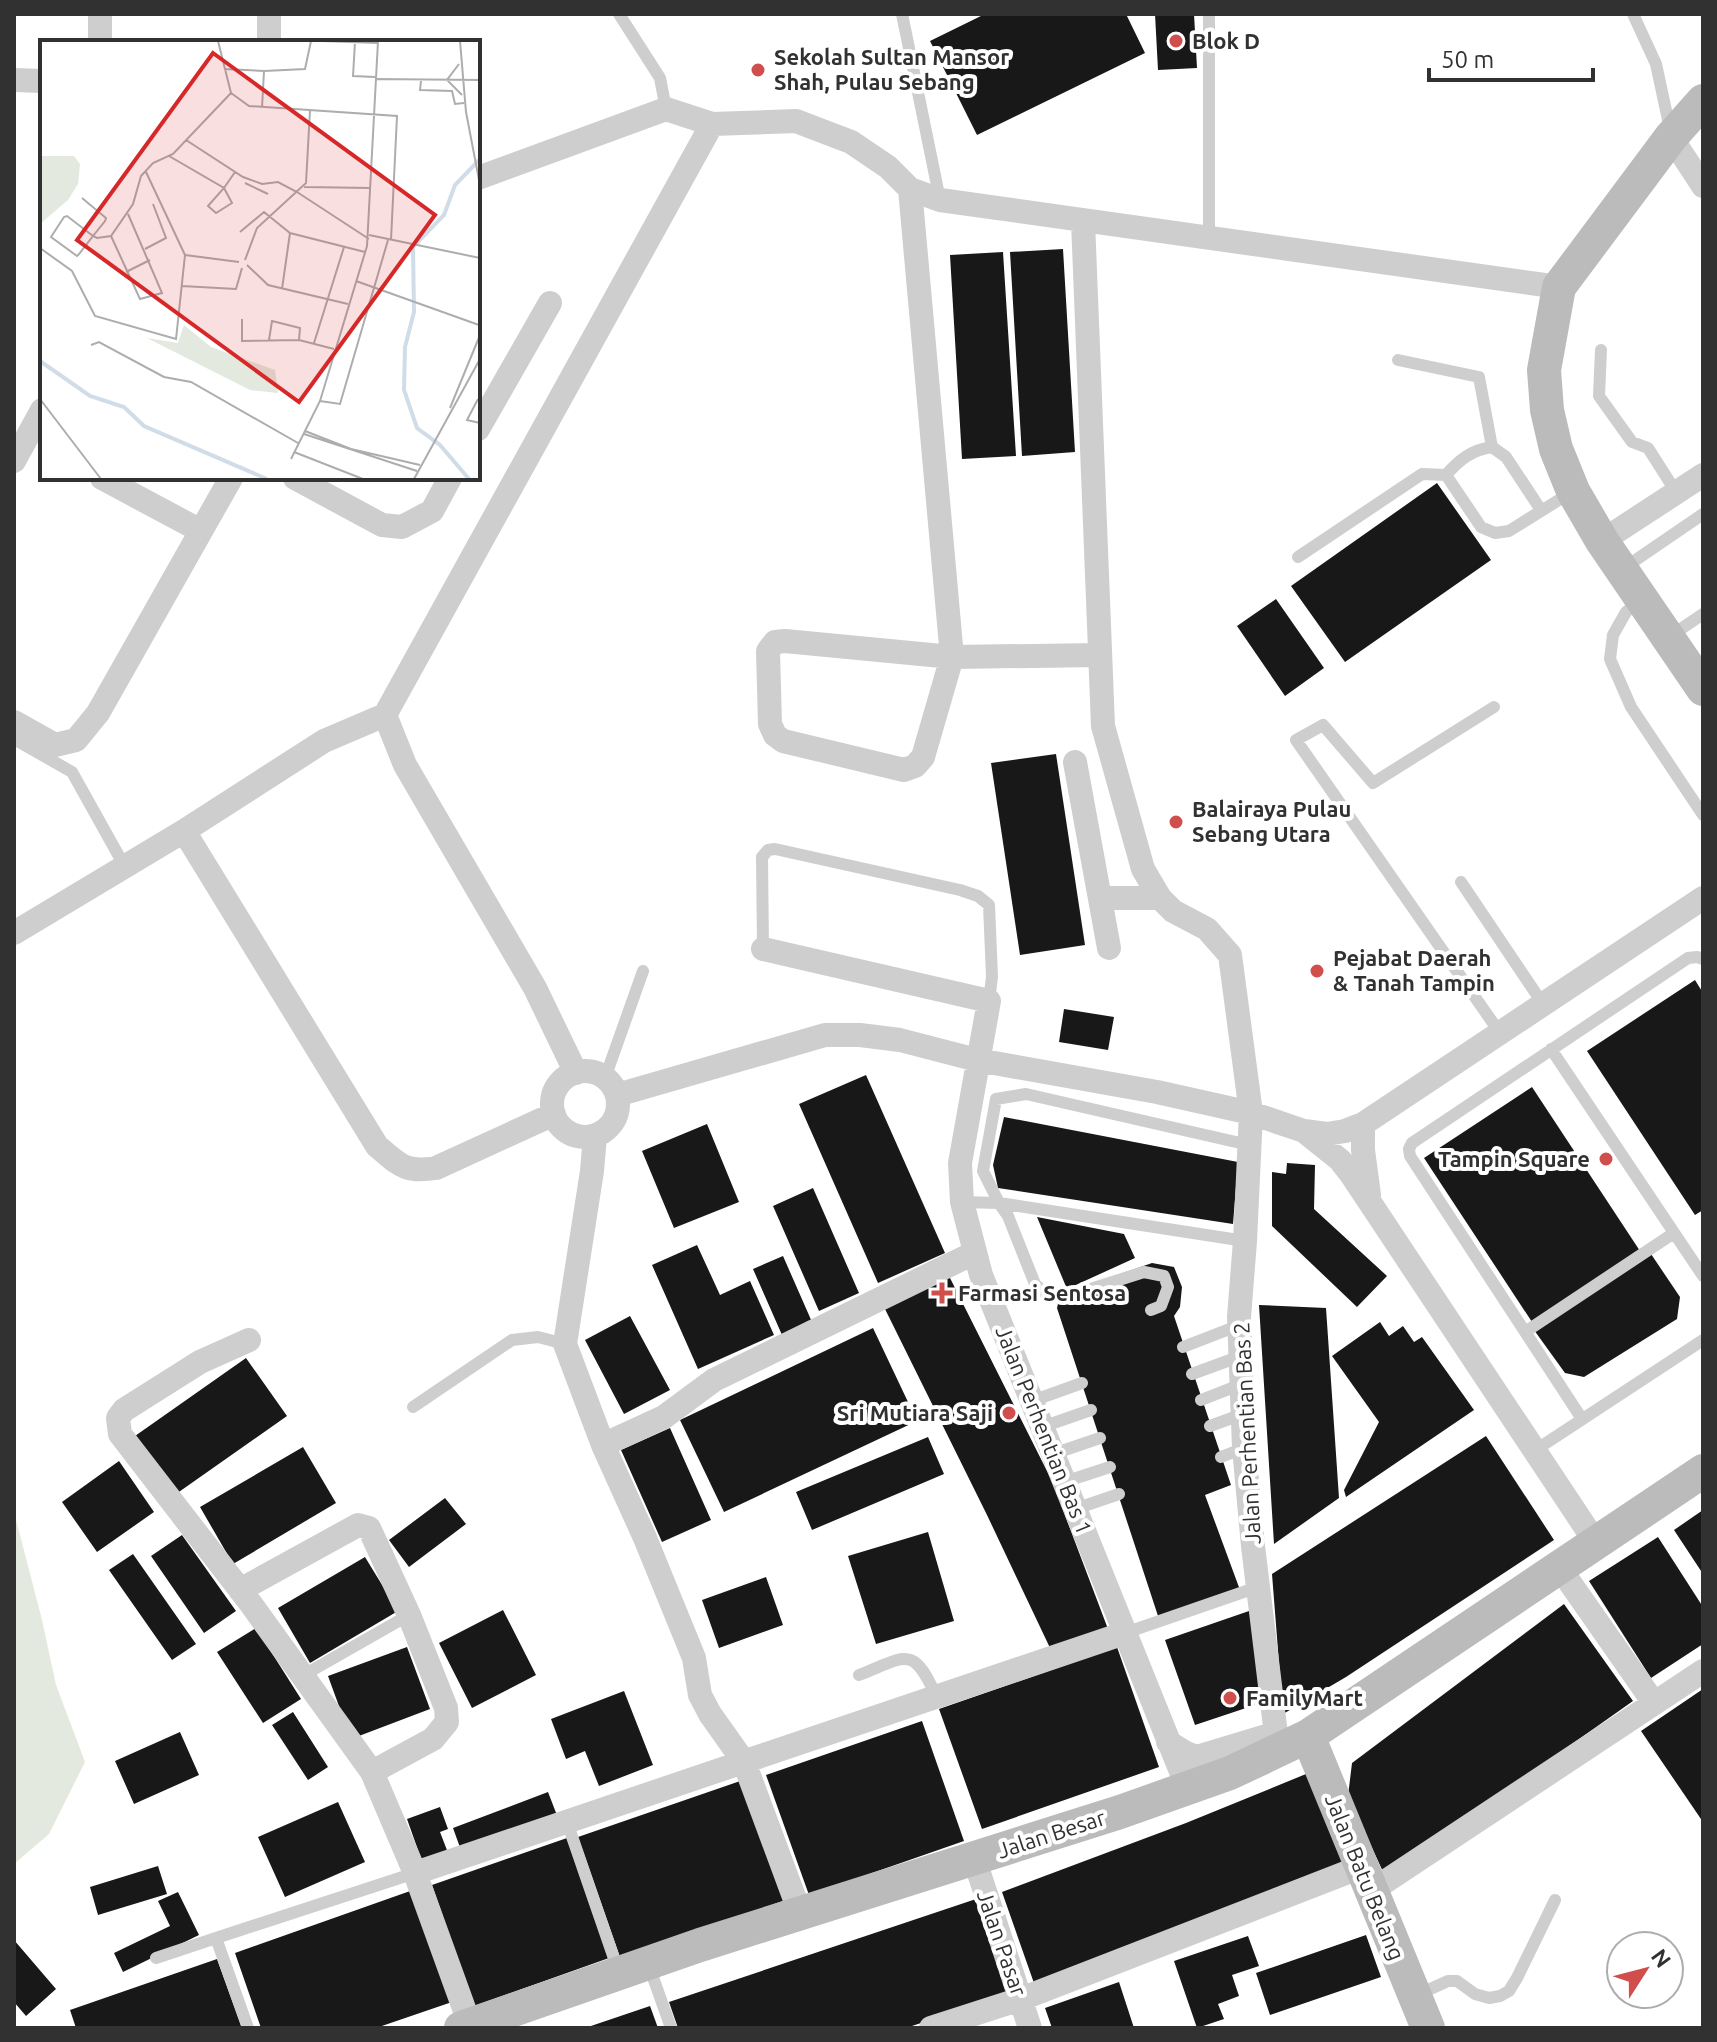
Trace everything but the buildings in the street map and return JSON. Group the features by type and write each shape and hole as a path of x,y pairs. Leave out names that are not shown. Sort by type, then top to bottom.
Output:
{"street":[{"path":"100,14 100,40"},
{"path":"269,14 269,40"},
{"path":"14,80 40,81"},
{"path":"1703,101 1671,137 1559,287 1544,370 1547,410 1556,449 1573,491 1621,570 1703,689"},
{"path":"480,177 666,109 712,124 796,121 851,142 888,167 910,189 940,200 1559,287"},
{"path":"14,933 184,831 324,741 385,715 712,124"},
{"path":"1671,137 1703,186"},
{"path":"910,189 952,657 923,757 915,766 904,770 783,741 775,735 770,724 768,651 775,642 952,657 1100,655"},
{"path":"1083,221 1103,726 1143,869 1160,898"},
{"path":"480,426 550,303"},
{"path":"14,461 34,441 40,418"},
{"path":"1602,541 1703,475"},
{"path":"106,480 201,531"},
{"path":"14,722 55,745 76,740 98,713 230,480"},
{"path":"299,480 382,525 402,527 432,511 449,480"},
{"path":"385,715 405,765 535,988 576,1073"},
{"path":"1075,762 1109,948"},
{"path":"184,831 377,1146 401,1167 420,1170 436,1168 554,1114"},
{"path":"1100,898 1160,898"},
{"name":"Jalan Perhentian Bas 2","path":"1160,898 1173,911 1207,929 1230,955 1251,1113 1240,1325 1243,1414 1232,1452 1287,1740"},
{"path":"611,1087 825,1035 860,1035 900,1040 977,1060 1157,1092 1251,1113 1304,1131 1327,1134 1345,1131 1363,1124 1703,898"},
{"path":"763,949 989,1001"},
{"name":"Jalan Perhentian Bas 1","path":"989,1001 960,1163 962,1202 974,1253 1188,1789"},
{"path":"576,1073 596,1073 611,1087 616,1115 611,1125 595,1136 585,1137 565,1131 554,1114 552,1104 559,1084 576,1073"},
{"path":"1363,1124 1370,1206"},
{"path":"1304,1131 1340,1160 1351,1174 1596,1543"},
{"path":"595,1136 565,1344 603,1445 694,1658 700,1695 744,1762 800,1913"},
{"path":"603,1445 664,1417 714,1380 974,1253"},
{"path":"249,1340 200,1362 124,1410 118,1418 120,1434 240,1590 372,1772 415,1873 465,2026"},
{"name":"Jalan Besar","path":"465,2026 1230,1773 1559,1567 1703,1471"},
{"path":"240,1590 358,1525 369,1528 409,1615 446,1708 447,1722 433,1739 372,1772"},
{"path":"1559,1567 1654,1703"},
{"path":"415,1873 1125,1633"},
{"path":"931,2028 1366,1879 1703,1671"},
{"path":"1168,1742 1197,1757 1287,1740"},
{"name":"Jalan Batu Belang","path":"1287,1740 1366,1879 1422,2014"},
{"name":"Jalan Pasar","path":"974,1858 1030,2028"}],"lane":[{"path":"619,14 660,78 666,109"},
{"path":"902,14 940,200"},
{"path":"1209,14 1209,238"},
{"path":"1633,14 1656,64 1671,137"},
{"path":"1601,350 1599,396 1632,442 1648,448 1676,492"},
{"path":"1398,360 1479,377 1492,447 1506,457 1541,510"},
{"path":"1298,557 1422,474 1446,475 1475,450 1492,447"},
{"path":"1446,475 1481,527 1495,533 1509,531 1573,491"},
{"path":"1621,570 1703,514"},
{"path":"1642,599 1626,612 1613,635 1610,659 1631,707 1703,815"},
{"path":"1668,638 1703,614"},
{"path":"1494,707 1373,783 1323,725 1296,740 1500,1033"},
{"path":"14,739 72,772 125,867"},
{"path":"763,949 762,857 768,850 775,849 960,890 978,896 989,905 992,977 989,1001"},
{"path":"1461,882 1543,1004"},
{"path":"1582,1419 1410,1156 1409,1149 1412,1143 1688,958 1703,959"},
{"path":"611,1087 643,971"},
{"path":"1551,1049 1703,1276"},
{"path":"1151,1310 1161,1306 1168,1287 1164,1276 1144,1272 1062,1298 1048,1296 1035,1284 1008,1216 983,1171 996,1099 1026,1094 1249,1145"},
{"path":"962,1202 999,1203 1245,1241"},
{"path":"1525,1332 1674,1233"},
{"path":"1183,1347 1240,1325"},
{"path":"413,1407 512,1340 538,1337 565,1344"},
{"path":"1534,1451 1703,1340"},
{"path":"1192,1374 1241,1356"},
{"path":"1032,1401 1082,1383"},
{"path":"1201,1400 1242,1384"},
{"path":"1042,1427 1091,1410"},
{"path":"1210,1426 1243,1414"},
{"path":"1053,1454 1100,1438"},
{"path":"1064,1482 1110,1467"},
{"path":"1075,1509 1119,1494"},
{"path":"1125,1633 1258,1587"},
{"path":"302,1676 409,1615"},
{"path":"859,1675 904,1657 913,1660 925,1671 937,1698"},
{"path":"567,1822 634,1968 671,2028"},
{"path":"156,1958 415,1873"},
{"path":"1422,2014 1448,1981 1457,1981 1475,1994 1489,1998 1509,1991 1555,1900"},
{"path":"216,1938 248,2028"}],"shaded area":[{"path":"14,1512 56,1685 85,1762 49,1834 14,1864"}],"place":[{"name":"Blok D","path":"1176,41"},
{"name":"Sekolah Sultan Mansor Shah, Pulau Sebang","path":"758,70"},
{"name":"Balairaya Pulau Sebang Utara","path":"1176,822"},
{"name":"Pejabat Daerah & Tanah Tampin","path":"1317,971"},
{"name":"Tampin Square","path":"1606,1159"},
{"name":"Farmasi Sentosa","path":"942,1293"},
{"name":"Sri Mutiara Saji","path":"1009,1413"},
{"name":"FamilyMart","path":"1230,1698"}]}
